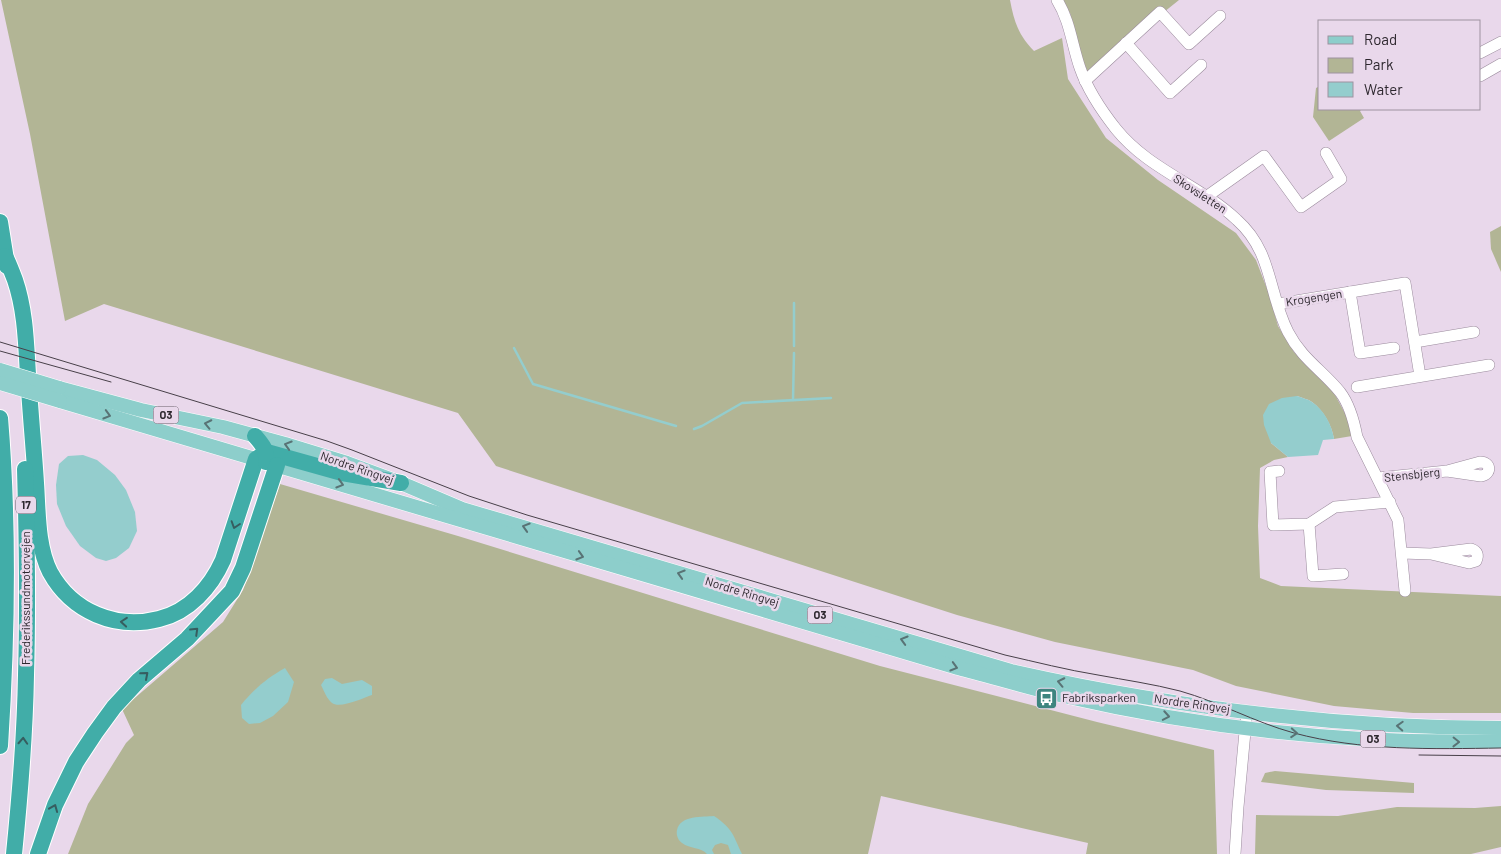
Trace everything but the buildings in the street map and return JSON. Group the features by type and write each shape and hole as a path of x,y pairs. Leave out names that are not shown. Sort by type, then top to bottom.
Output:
{"highway":[{"name":"Frederikssundmotorvejen","path":"0,222 18,361 25,470 27,566 26,676 20,790 14,854"},
{"path":"5,256 16,281 24,319 42,550 50,571 60,587 78,604 98,616 114,621 131,623 149,622 167,617 183,609 210,585 218,572 266,459"},
{"name":"Frederikssundmotorvejen","path":"0,430 6,568 4,677 0,746"},
{"path":"38,854 55,805 76,762 95,733 114,707 139,680 187,639 212,614 236,561 266,459 263,444 255,436"},
{"path":"266,459 400,483"}],"main road":[{"name":"Nordre Ringvej","path":"0,370 59,395 266,459 958,668 1073,698 1192,720 1283,732 1370,739 1459,742 1501,741"},
{"name":"Nordre Ringvej","path":"0,383 223,427 255,436 347,463 462,509 1003,668 1067,684 1128,695 1321,721 1442,728 1501,728"}],"street":[{"name":"Skovsletten","path":"1057,0 1068,22 1074,50 1084,81 1102,111 1130,145 1157,166 1226,210 1239,221 1248,232 1265,261 1283,322 1296,346 1306,359 1340,392"},
{"path":"1084,81 1160,12 1189,44 1220,16"},
{"path":"1481,52 1501,42"},
{"path":"1126,44 1170,93 1201,65"},
{"path":"1481,75 1501,64"},
{"path":"1206,197 1264,156 1301,207 1341,179 1326,153"},
{"name":"Krogengen","path":"1278,304 1405,283 1420,376"},
{"name":"Krogengen","path":"1350,292 1360,353 1394,348"},
{"path":"1415,342 1474,332"},
{"path":"1357,387 1489,365"},
{"name":"Stensbjerg","path":"1340,392 1351,413 1357,437 1398,520 1405,592"},
{"path":"1279,471 1270,472 1274,525 1310,524 1313,576 1343,574"},
{"name":"Stensbjerg","path":"1378,478 1447,471"},
{"name":"Stensbjerg","path":"1310,524 1335,507 1390,502"},
{"path":"1402,553 1431,554"},
{"path":"1235,854 1245,728 1248,712"}],"green space":[{"path":"1,0 1010,0 1018,27 1024,39 1034,51 1062,38 1068,79 1106,138 1158,180 1236,233 1256,260 1269,294 1278,326 1294,352 1333,391 1348,419 1352,436 1334,439 1329,423 1320,409 1310,401 1297,396 1271,443 1288,457 1274,460 1260,468 1258,526 1260,578 1281,586 1501,596 1501,713 1413,713 1334,706 1236,686 1193,670 1055,642 957,615 496,466 458,413 104,304 65,321 30,134"},
{"path":"1062,0 1179,0 1088,73 1079,50 1070,13"},
{"path":"1318,87 1318,110 1361,110 1364,118 1329,141 1313,117 1316,88"},
{"path":"1501,226 1501,272 1491,249 1490,232"},
{"path":"280,484 458,536 880,666 1214,750 1217,854 1086,854 1088,843 881,796 868,854 68,854 88,804 126,743 134,735 122,709 223,622 243,590"},
{"path":"1275,771 1414,783 1414,793 1326,790 1261,782 1265,773"},
{"path":"1501,806 1501,847 1471,854 1255,854 1256,815 1338,816 1397,807 1475,808"}],"water":[{"path":"1297,396 1309,400 1316,405 1327,418 1331,428 1334,439 1323,440 1318,455 1288,457 1271,443 1264,425 1263,415 1269,404 1282,398"},
{"path":"83,455 97,460 115,475 126,490 135,512 137,531 129,548 116,558 106,561 96,558 80,546 66,526 57,504 56,485 59,464 68,456"},
{"path":"285,668 294,682 288,702 273,716 260,723 249,724 242,718 241,705 261,684"},
{"path":"332,678 342,684 362,680 372,686 372,695 346,704 336,705 327,697 321,685 325,679"},
{"path":"714,816 729,829 742,854 731,854 728,845 721,843 715,845 712,850 714,854 707,854 702,850 685,845 679,840 677,830 682,822 692,818"}],"waterway":[{"path":"794,303 794,346"},
{"path":"514,348 533,384 676,426"},
{"path":"793,400 794,353"},
{"path":"694,429 742,403 831,398"}],"tram line":[{"path":"0,342 327,441 469,496 527,515 1005,655 1075,671 1180,691 1279,728 1319,739 1397,748 1501,748"},
{"path":"0,351 111,382"},
{"path":"1419,755 1501,756"}],"place":[{"name":"Fabriksparken","path":"1046,698"}]}
